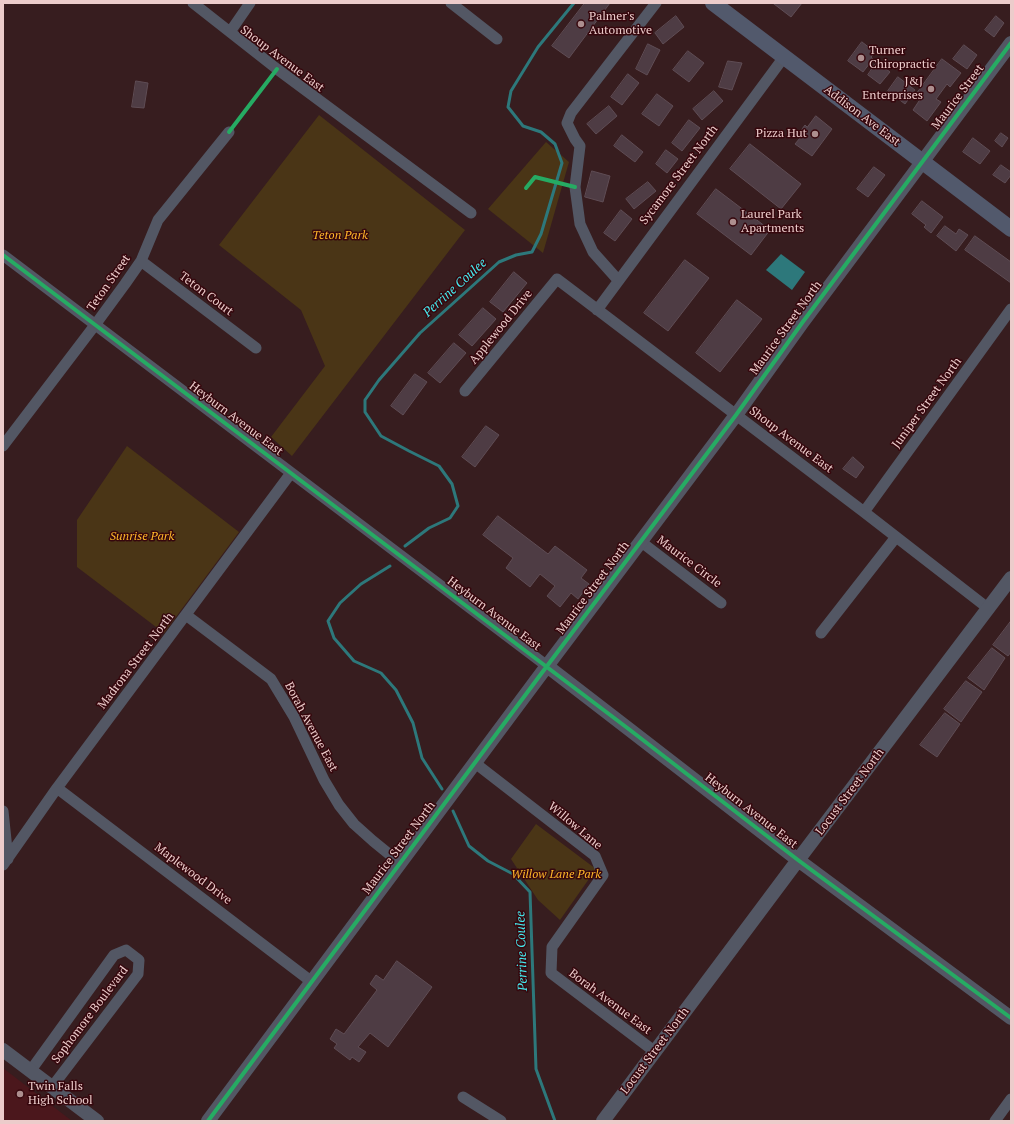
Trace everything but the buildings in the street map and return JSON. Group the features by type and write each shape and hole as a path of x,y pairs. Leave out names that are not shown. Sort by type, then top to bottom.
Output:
{"main road":[{"name":"Addison Ave East","path":"713,3 1011,229"}],"street":[{"name":"Shoup Avenue East","path":"193,3 282,73 471,213"},
{"path":"230,32 250,3"},
{"path":"451,3 497,38"},
{"path":"618,280 593,252 580,224 575,188 580,146 567,123 571,113 656,3"},
{"name":"Maurice Street","path":"922,162 1011,43"},
{"name":"Sycamore Street North","path":"597,310 784,57"},
{"name":"Teton Street","path":"3,446 96,325 141,261 158,220 229,132"},
{"name":"Maurice Street North","path":"208,1121 640,541 736,415 802,323 922,162"},
{"name":"Heyburn Avenue East","path":"3,255 547,666 798,860 1011,1018"},
{"name":"Teton Court","path":"141,261 256,348"},
{"name":"Shoup Avenue East","path":"557,279 864,512 989,609"},
{"name":"Applewood Drive","path":"465,391 557,279"},
{"name":"Juniper Street North","path":"864,512 1011,309"},
{"name":"Madrona Street North","path":"5,862 57,788 292,473"},
{"path":"821,633 896,537"},
{"name":"Maurice Circle","path":"640,541 721,603"},
{"name":"Locust Street North","path":"603,1121 654,1051 1011,578"},
{"name":"Borah Avenue East","path":"186,615 271,679 294,717 324,780 339,805 354,824 400,863"},
{"name":"Willow Lane","path":"475,763 595,856 602,875 552,947"},
{"name":"Maplewood Drive","path":"57,788 312,982"},
{"path":"3,811 5,862"},
{"name":"Borah Avenue East","path":"552,947 551,973 654,1051"},
{"name":"Sophomore Boulevard","path":"31,1070 114,955 126,950 139,960 138,974 52,1087"},
{"path":"3,1050 98,1121"},
{"path":"463,1097 501,1121"},
{"path":"995,1121 1011,1099"}],"shaded area":[{"name":"Twin Falls High School","path":"3,1068 72,1121 3,1121"}],"green space":[{"name":"Teton Park","path":"319,115 465,230 292,456 271,437 325,366 301,310 219,245"},
{"path":"546,142 569,162 543,253 488,209"},
{"name":"Sunrise Park","path":"127,446 239,532 164,633 77,567 77,520"},
{"name":"Willow Lane Park","path":"536,824 596,869 560,920 538,900 511,859"}],"water":[{"path":"781,254 805,272 792,290 766,270"}],"waterway":[{"name":"Perrine Coulee","path":"405,546 429,528 450,518 458,506 452,484 439,466 381,436 365,412 365,400 379,380 420,333 499,262 516,255 532,252 541,234 562,163 555,144 541,132 523,126 508,107 511,91 538,47 574,3"},
{"name":"Perrine Coulee","path":"390,566 361,584 340,603 328,621 334,638 354,661 381,673 396,690 413,723 422,758 442,789"},
{"name":"Perrine Coulee","path":"453,811 469,846 488,861 513,874 530,892 536,1069 555,1121"}],"cycle path":[{"path":"208,1121 736,415 802,323 1011,43"},
{"path":"229,132 277,69"},
{"path":"526,188 535,177 575,187"},
{"path":"3,255 630,730 798,860 1011,1018"}],"place":[{"name":"Palmer's Automotive","path":"581,24"},
{"name":"Turner Chiropractic","path":"861,58"},
{"name":"J&J Enterprises","path":"931,89"},
{"name":"Pizza Hut","path":"815,134"},
{"name":"Laurel Park Apartments","path":"733,222"},
{"name":"Twin Falls High School","path":"20,1094"}]}
